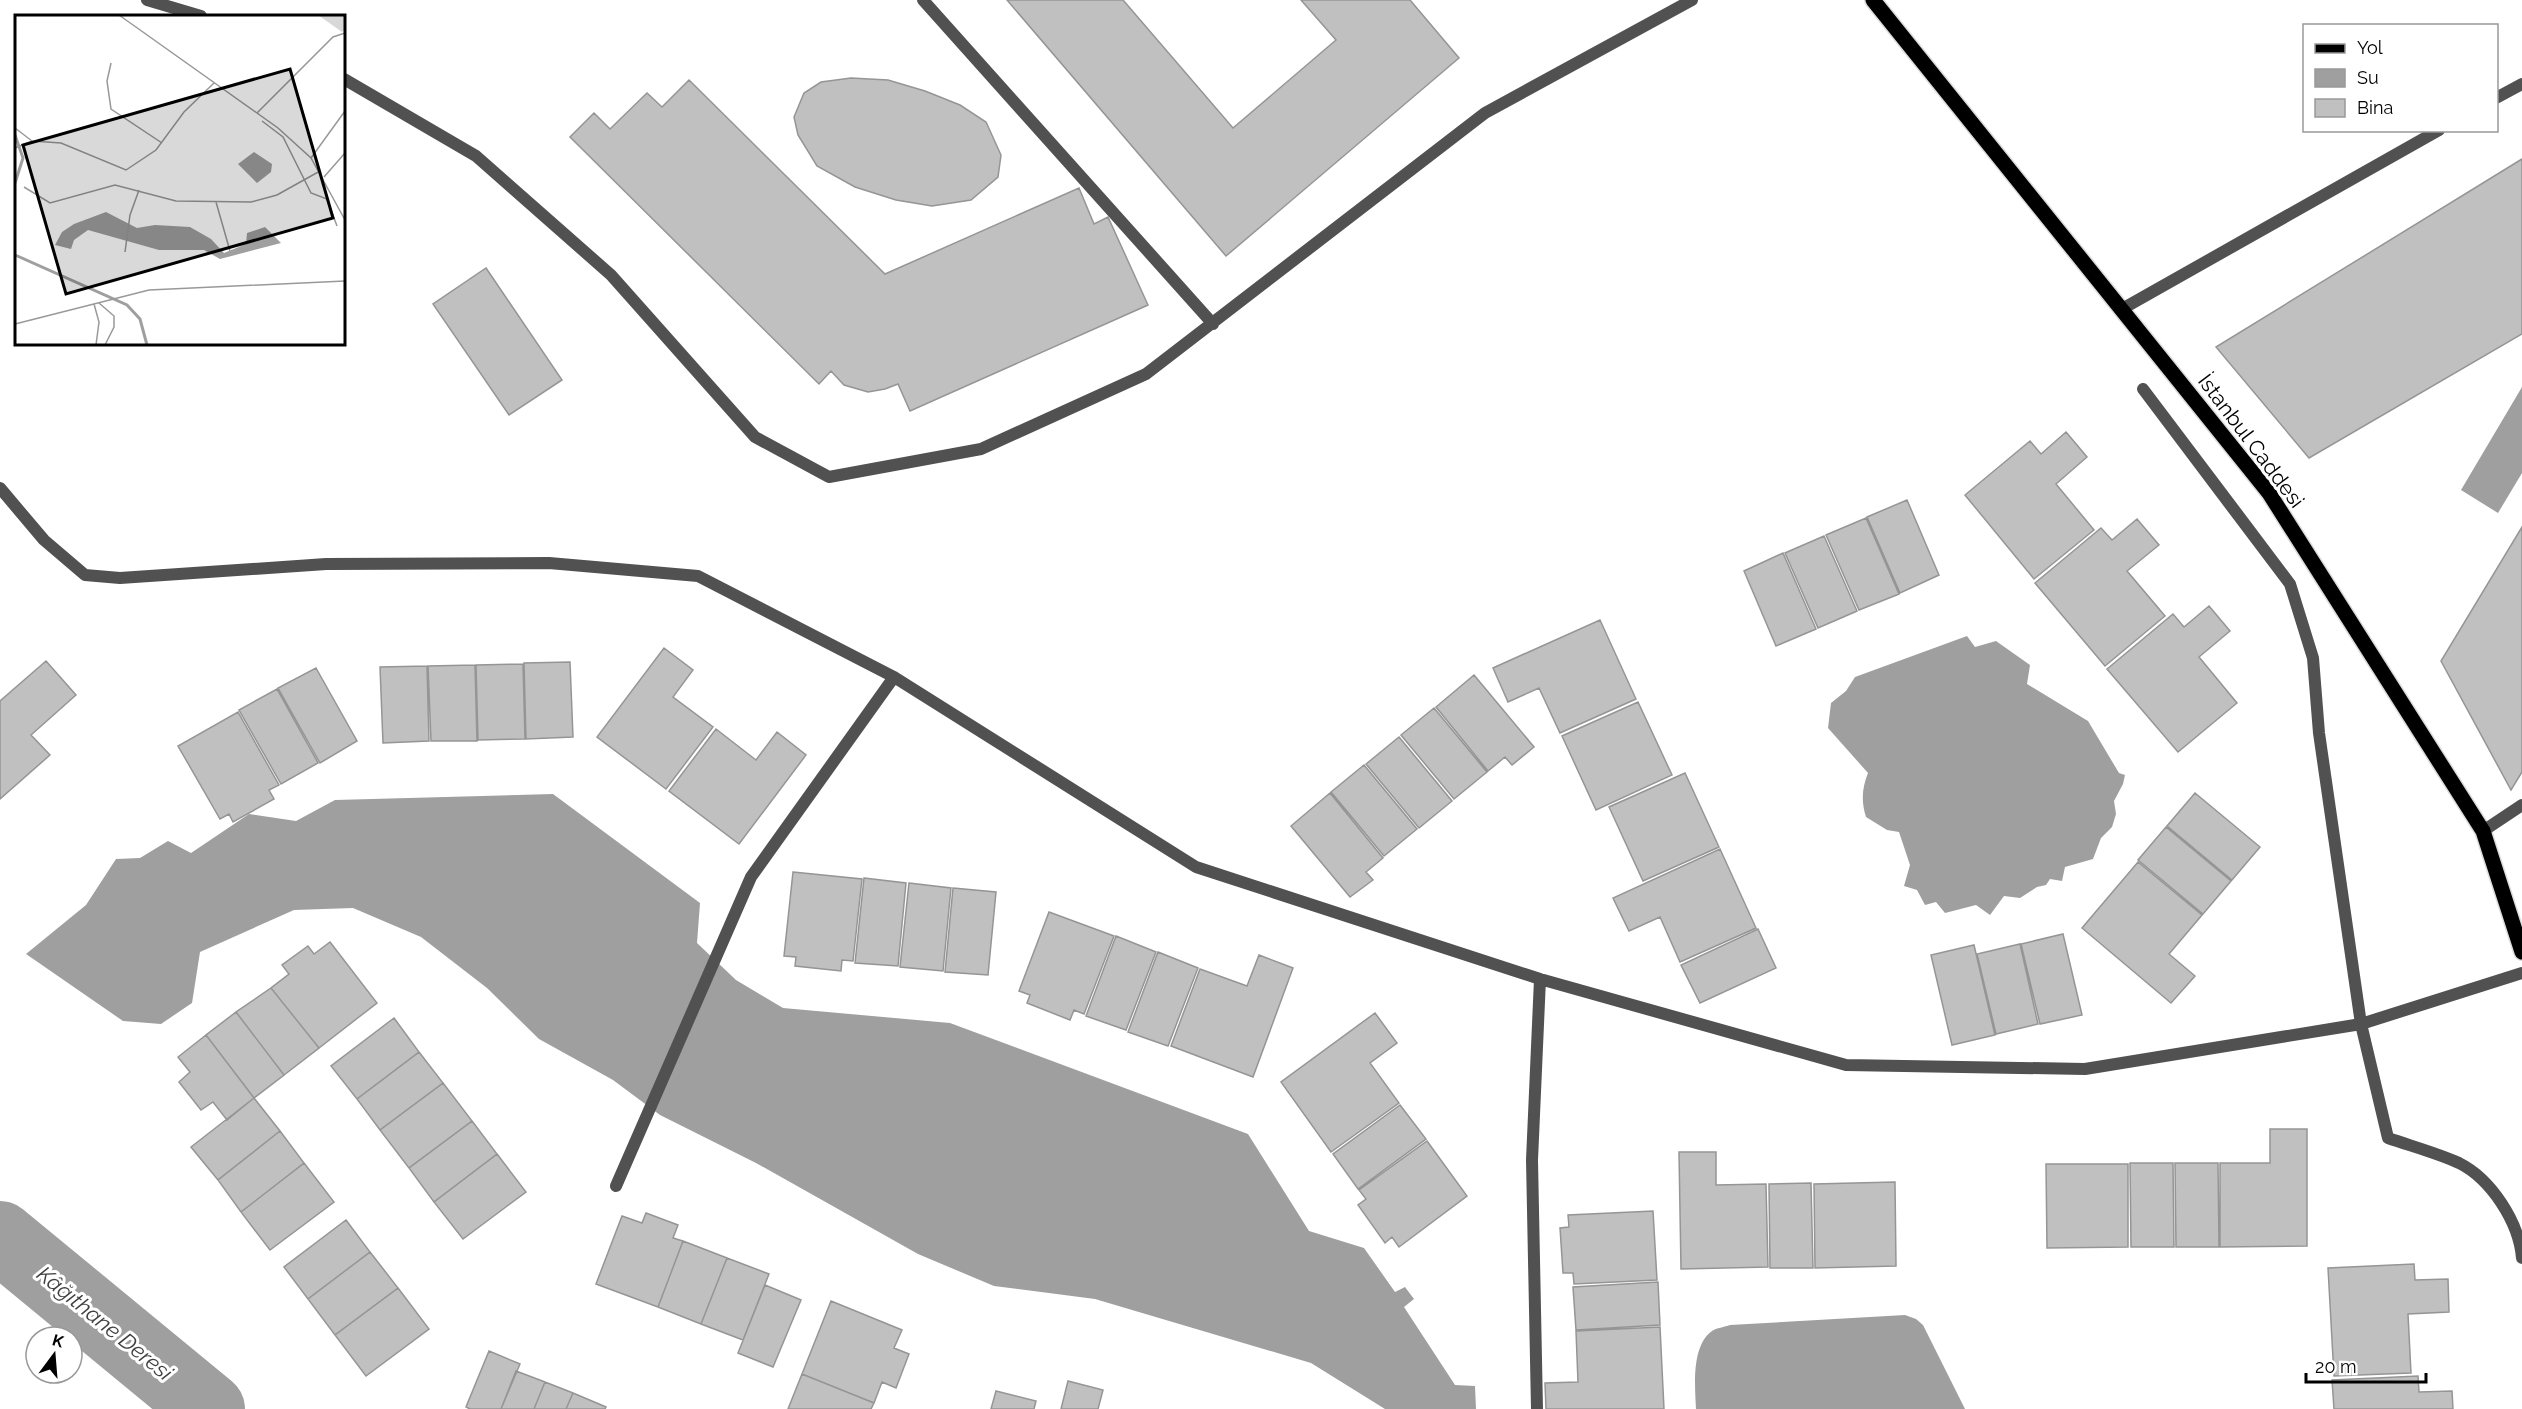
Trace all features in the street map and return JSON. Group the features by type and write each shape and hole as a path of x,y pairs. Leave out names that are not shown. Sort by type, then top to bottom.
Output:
{"main road":[{"name":"İstanbul Caddesi","path":"1873,0 2269,493 2484,831 2522,952"}],"street":[{"path":"147,0 198,15"},
{"path":"923,0 1213,324"},
{"path":"345,80 476,156 610,275 755,436 829,477 981,449 1146,374 1485,113 1692,0"},
{"path":"2498,97 2522,84"},
{"path":"2122,309 2435,132"},
{"path":"2143,389 2290,584 2313,658 2319,733 2361,1024 2388,1138 2460,1164 2482,1181 2500,1202 2513,1226 2522,1258"},
{"path":"0,488 44,540 85,575 120,578 326,564 549,563 698,576 894,677 1196,867 1540,980 1846,1065 2085,1069 2361,1024 2522,973"},
{"path":"616,1186 751,877 894,677"},
{"path":"2484,831 2522,805"},
{"path":"1537,1409 1532,1160 1540,980"}],"water":[{"path":"2522,387 2522,473 2498,513 2461,490"},
{"path":"1967,636 1975,647 1996,641 2030,665 2027,684 2088,721 2119,773 2125,775 2114,801 2116,814 2112,827 2101,838 2093,859 2065,867 2062,881 2050,879 2046,885 2037,887 2020,898 2004,896 1990,915 1976,905 1945,913 1936,902 1925,905 1917,890 1904,886 1910,865 1899,832 1887,830 1866,817 1863,795 1868,773 1828,728 1831,703 1846,691 1855,677"},
{"path":"553,794 700,903 697,943 736,980 783,1008 950,1023 1248,1134 1309,1231 1364,1248 1395,1292 1405,1287 1414,1299 1404,1307 1455,1385 1475,1386 1476,1409 1385,1409 1311,1363 1095,1299 994,1286 918,1254 756,1163 660,1115 613,1080 539,1039 487,988 421,937 353,908 294,910 200,952 192,1003 161,1024 123,1021 26,954 86,905 116,859 140,858 168,841 191,853 249,814 296,821 335,800"},
{"path":"1905,1315 1916,1319 1923,1325 1965,1409 1696,1409 1697,1356 1705,1338 1714,1330 1730,1325"}],"building":[{"path":"1007,0 1123,0 1233,128 1336,40 1301,0 1410,0 1459,58 1226,256"},
{"path":"851,78 888,80 925,91 960,105 986,122 1001,155 998,177 971,200 932,206 896,200 855,187 817,166 798,135 794,117 804,93 821,82"},
{"path":"689,80 885,274 1079,188 1094,224 1108,217 1148,305 910,411 898,384 868,392 844,385 831,371 819,384 570,137 594,113 610,129 647,93 662,107"},
{"path":"2522,159 2522,334 2309,458 2216,347"},
{"path":"486,268 562,380 509,415 433,304"},
{"path":"2066,432 2087,457 2056,484 2094,530 2034,579 1965,495 2030,441 2041,454"},
{"path":"1907,500 1939,575 1900,593 1867,517"},
{"path":"1866,518 1899,594 1859,610 1826,535"},
{"path":"2137,519 2159,545 2127,571 2165,616 2105,666 2035,583 2101,528 2112,540"},
{"path":"2522,527 2522,772 2511,790 2441,661"},
{"path":"1824,536 1857,611 1818,628 1785,553"},
{"path":"1783,553 1816,629 1776,646 1744,571"},
{"path":"2209,606 2230,631 2199,657 2237,703 2178,752 2107,669 2173,614 2184,627"},
{"path":"1600,620 1636,699 1560,733 1539,688 1508,702 1493,668"},
{"path":"664,648 693,670 673,697 713,727 666,789 597,737"},
{"path":"46,661 76,695 31,735 50,755 0,799 0,701"},
{"path":"570,662 573,737 526,739 524,663"},
{"path":"523,664 525,739 478,740 476,665"},
{"path":"475,665 477,741 431,741 428,666"},
{"path":"427,666 429,741 383,743 380,667"},
{"path":"316,668 357,741 320,763 278,688"},
{"path":"1474,675 1534,747 1512,765 1505,757 1488,771 1436,707"},
{"path":"277,689 318,763 281,784 239,710"},
{"path":"1638,702 1672,775 1596,810 1562,736"},
{"path":"1434,708 1487,772 1454,799 1401,735"},
{"path":"238,712 279,785 269,790 274,799 233,822 229,814 220,819 178,746"},
{"path":"716,729 756,760 777,732 806,755 739,844 669,791"},
{"path":"1399,737 1452,801 1419,828 1366,764"},
{"path":"1364,765 1417,829 1384,856 1331,792"},
{"path":"1685,773 1719,847 1643,881 1609,807"},
{"path":"1330,793 1383,858 1366,872 1373,880 1350,897 1291,826"},
{"path":"2195,793 2260,847 2232,880 2167,826"},
{"path":"2166,827 2231,881 2203,914 2138,860"},
{"path":"1720,849 1756,928 1680,962 1660,917 1629,931 1613,898"},
{"path":"2138,862 2202,915 2169,954 2195,976 2171,1003 2082,928"},
{"path":"793,872 862,879 853,961 842,960 841,971 795,966 796,957 784,956"},
{"path":"864,878 906,883 898,966 855,963"},
{"path":"909,883 951,888 943,971 900,967"},
{"path":"953,888 996,892 988,975 945,972"},
{"path":"1049,912 1114,936 1084,1014 1074,1010 1070,1020 1027,1003 1030,995 1019,991"},
{"path":"1758,929 1776,968 1700,1003 1681,965"},
{"path":"2063,934 2082,1015 2040,1024 2021,944"},
{"path":"1116,936 1156,952 1126,1030 1086,1016"},
{"path":"330,942 377,1003 319,1048 271,988 289,974 282,965 308,946 314,954"},
{"path":"2020,944 2038,1024 1996,1034 1977,954"},
{"path":"1974,945 1995,1035 1952,1045 1931,955"},
{"path":"1158,952 1198,968 1168,1046 1128,1032"},
{"path":"1259,955 1293,968 1253,1077 1171,1046 1200,969 1247,986"},
{"path":"271,988 319,1048 284,1075 236,1012"},
{"path":"236,1012 284,1075 254,1098 206,1035"},
{"path":"1375,1013 1397,1043 1370,1063 1399,1103 1331,1152 1281,1082"},
{"path":"394,1018 419,1052 357,1099 331,1066"},
{"path":"206,1035 254,1098 227,1120 213,1102 201,1110 179,1082 190,1072 178,1057"},
{"path":"419,1052 443,1083 380,1130 357,1099"},
{"path":"443,1083 472,1121 409,1168 380,1130"},
{"path":"254,1098 280,1131 218,1180 191,1147"},
{"path":"1400,1105 1426,1139 1358,1189 1333,1154"},
{"path":"472,1121 497,1154 434,1202 409,1168"},
{"path":"2270,1129 2307,1129 2307,1246 2220,1247 2220,1163 2270,1163"},
{"path":"280,1131 304,1163 241,1212 218,1180"},
{"path":"1427,1141 1467,1196 1399,1247 1392,1237 1385,1243 1358,1205 1366,1199 1359,1190"},
{"path":"1679,1152 1716,1152 1716,1185 1766,1184 1768,1267 1681,1269"},
{"path":"497,1154 526,1192 463,1239 434,1202"},
{"path":"304,1163 334,1202 270,1250 241,1212"},
{"path":"2130,1163 2173,1163 2174,1247 2131,1247"},
{"path":"2175,1163 2218,1163 2219,1247 2176,1247"},
{"path":"2046,1164 2128,1164 2128,1247 2047,1248"},
{"path":"1895,1182 1896,1266 1815,1268 1814,1184"},
{"path":"1811,1183 1813,1268 1770,1268 1769,1184"},
{"path":"1653,1211 1657,1280 1574,1284 1573,1273 1563,1273 1560,1228 1569,1227 1568,1215"},
{"path":"646,1213 678,1225 673,1238 683,1241 658,1307 596,1284 622,1216 642,1223"},
{"path":"346,1220 370,1252 308,1299 284,1267"},
{"path":"683,1241 727,1258 701,1324 658,1307"},
{"path":"370,1252 398,1288 335,1335 308,1299"},
{"path":"727,1258 769,1274 743,1340 701,1324"},
{"path":"2414,1264 2415,1280 2448,1279 2449,1312 2408,1314 2411,1373 2334,1376 2328,1268"},
{"path":"1658,1282 1660,1325 1576,1330 1573,1287"},
{"path":"765,1285 801,1300 773,1367 738,1353"},
{"path":"398,1288 429,1329 366,1376 335,1335"},
{"path":"831,1301 902,1330 894,1348 909,1354 896,1388 882,1382 874,1403 802,1374"},
{"path":"1660,1327 1664,1409 1546,1409 1545,1383 1578,1382 1576,1331"},
{"path":"489,1351 520,1364 501,1409 470,1409 466,1407"},
{"path":"516,1371 545,1382 534,1409 501,1409"},
{"path":"802,1374 874,1403 871,1409 788,1409"},
{"path":"2418,1376 2419,1392 2452,1391 2453,1409 2334,1409 2332,1380"},
{"path":"1068,1381 1103,1390 1098,1409 1061,1409"},
{"path":"545,1382 573,1393 566,1409 534,1409"},
{"path":"996,1391 1036,1401 1034,1409 991,1409"},
{"path":"573,1393 606,1407 605,1409 566,1409"}],"waterway":[{"name":"Kâğıthane Deresi","path":"0,1237 209,1409"}]}
